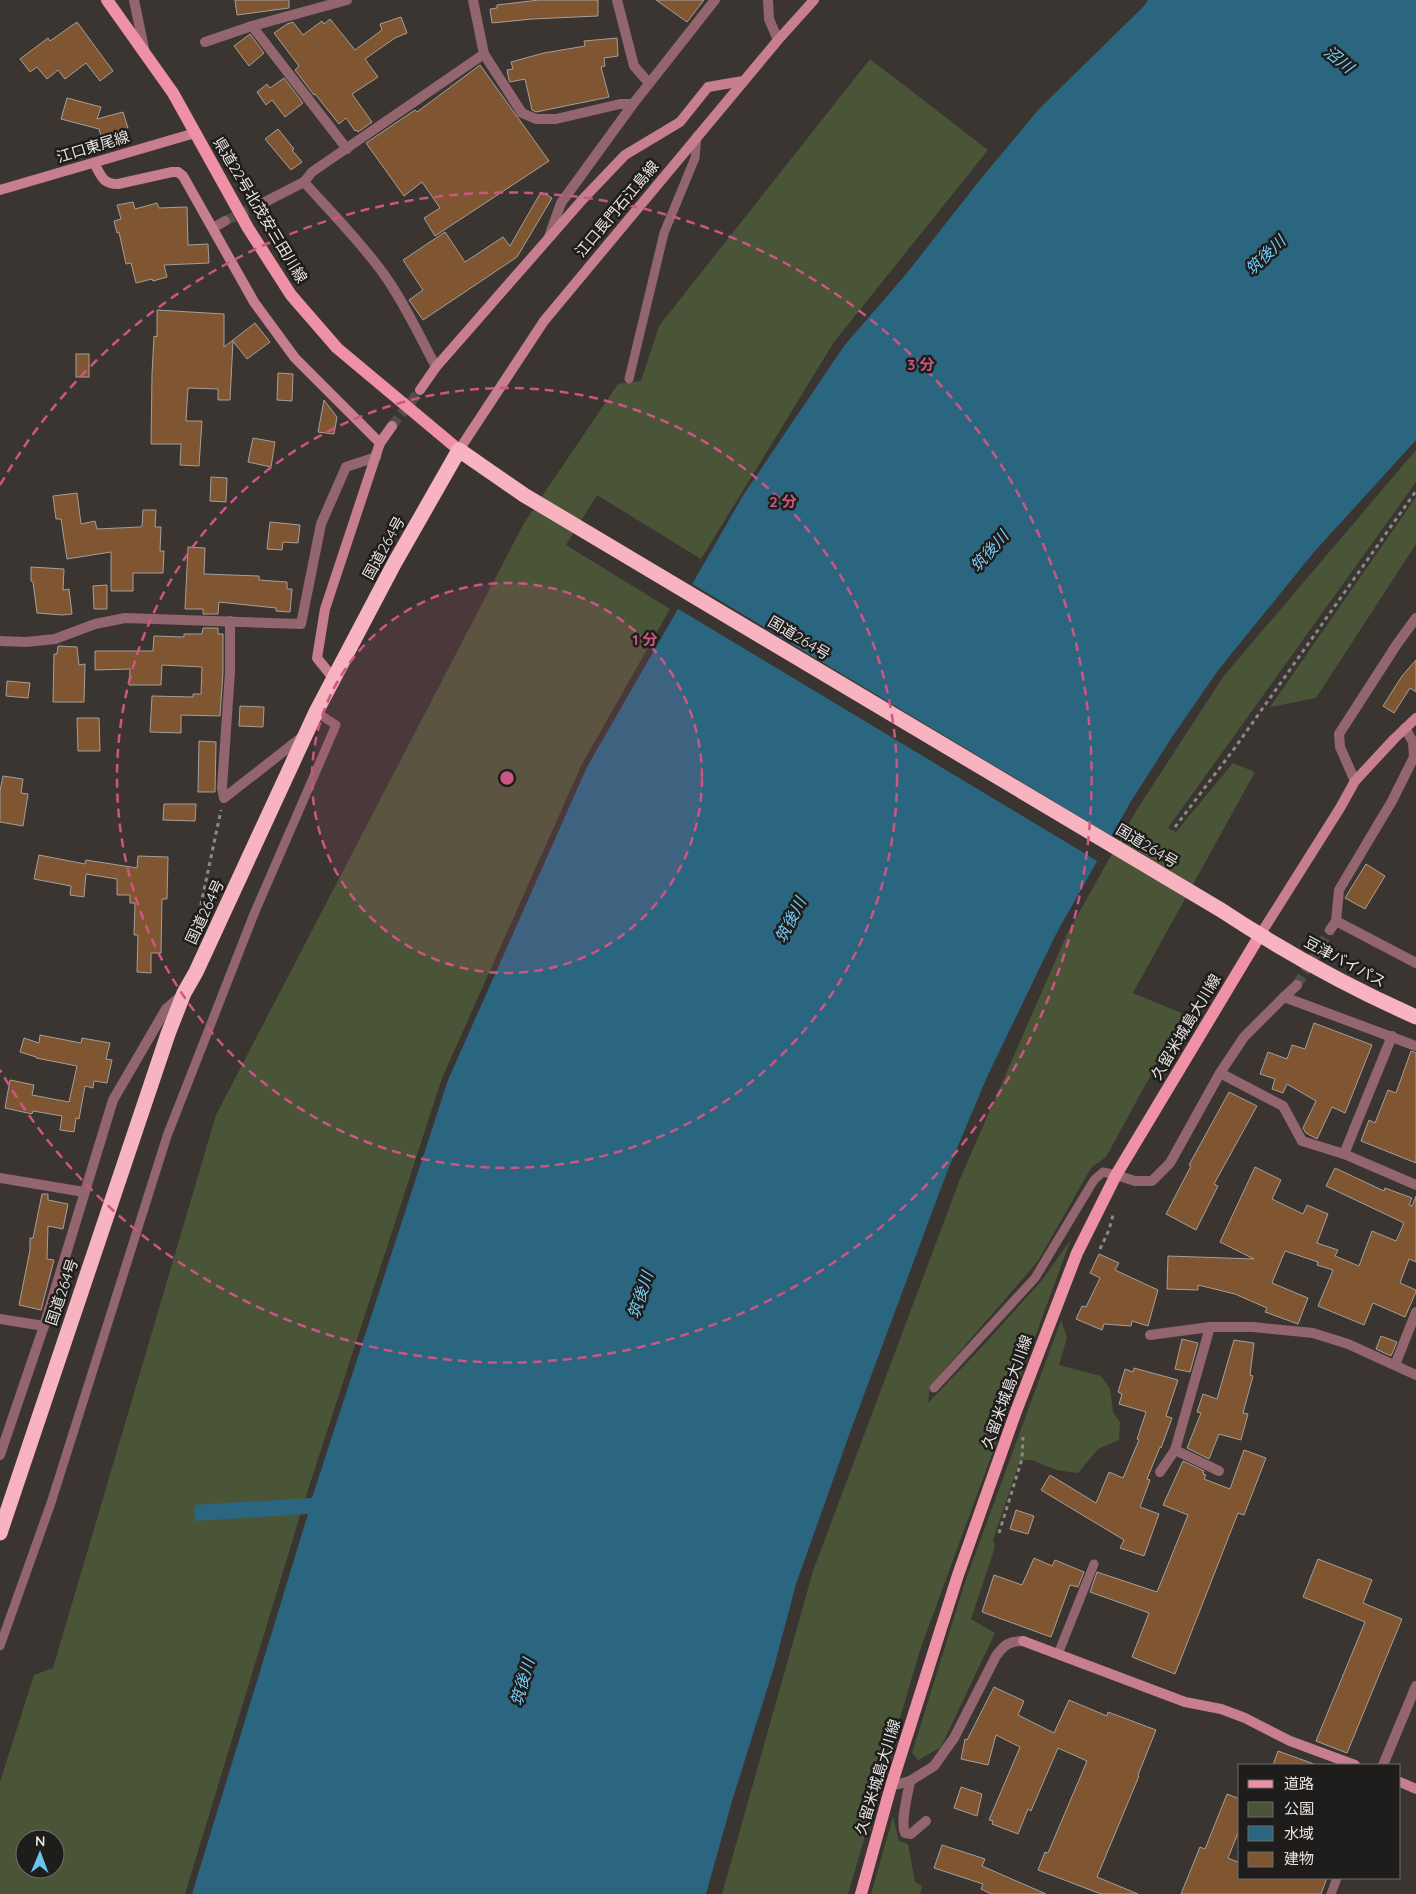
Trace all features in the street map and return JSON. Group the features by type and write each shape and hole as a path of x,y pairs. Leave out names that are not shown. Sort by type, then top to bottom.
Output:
{"highway":[{"name":"国道264号","path":"0,1533 168,1034 184,993 200,963 316,712 394,564 459,450 524,495 1260,935"},
{"name":"豆津バイパス","path":"1260,935 1354,988 1416,1017"}],"main road":[{"name":"県道22号北茂安三田川線","path":"107,0 173,93 248,228 291,295 337,348 459,450"},
{"name":"久留米城島大川線","path":"861,1894 891,1786 958,1575 1015,1414 1077,1253 1116,1175 1260,935"}],"street":[{"path":"134,0 145,54"},
{"path":"205,42 252,26 347,0"},
{"path":"473,0 484,54 522,113 536,119 556,119 620,104 633,104"},
{"path":"617,0 634,66 649,83"},
{"path":"548,241 561,203 633,104 715,0"},
{"path":"768,0 769,19 778,40"},
{"name":"江口長門石江島線","path":"459,450 544,321 743,81 814,0"},
{"path":"252,26 346,149"},
{"path":"259,205 304,182 312,172 484,54"},
{"path":"420,390 436,367 583,199 625,156 680,122 708,88 743,81"},
{"name":"江口東尾線","path":"0,190 195,133"},
{"path":"94,163 103,180 109,184 118,184 172,172 178,172 183,176 254,302 295,358 380,443"},
{"path":"304,182 350,232 383,273 404,306 436,367"},
{"path":"213,228 225,222"},
{"path":"334,679 317,658 325,609 380,443 392,426"},
{"path":"0,641 26,642 55,639 95,624 125,618 301,624 321,524 346,467 376,457"},
{"path":"1355,780 1340,747 1339,734 1416,618"},
{"path":"230,621 230,672 222,788 224,798 306,735"},
{"path":"1260,935 1340,808 1355,780 1416,718"},
{"path":"1330,930 1336,920 1339,890 1392,801 1415,757 1413,742 1405,728"},
{"path":"1336,920 1416,963"},
{"path":"1116,1175 1134,1181 1152,1181 1170,1163 1220,1073 1244,1037 1297,985"},
{"path":"0,1455 44,1326 113,1100 166,1009 184,993"},
{"path":"1284,997 1416,1046"},
{"path":"1344,1154 1392,1036"},
{"path":"1220,1073 1283,1106 1302,1141 1344,1154 1416,1185"},
{"path":"0,1178 84,1192"},
{"path":"1395,1365 1416,1312"},
{"path":"0,1319 44,1326"},
{"path":"1160,1472 1174,1450 1210,1326"},
{"path":"1150,1335 1210,1326 1253,1327 1313,1333 1348,1344 1416,1374"},
{"path":"1174,1450 1219,1471"},
{"path":"891,1786 910,1781 934,1766 954,1738 996,1656 1004,1645 1013,1641 1023,1641 1185,1702 1221,1709 1245,1718 1290,1741 1352,1764"},
{"path":"1383,1764 1416,1686"},
{"path":"910,1781 904,1812 904,1830 906,1833 911,1834 926,1821"},
{"path":"1401,1782 1416,1789"}],"lane":[{"path":"629,379 664,233 695,158 698,136"},
{"path":"0,1646 50,1503 167,1136 254,914 336,725 316,712"},
{"path":"934,1388 1035,1278 1094,1180 1103,1172 1116,1175"},
{"path":"1058,1654 1094,1564"},
{"path":"1331,1894 1338,1879"}],"path":[{"path":"1174,827 1234,749 1416,491"},
{"path":"198,936 200,909 224,798"},
{"path":"1000,1533 1022,1459 1023,1425 1015,1414"}],"green space":[{"path":"870,59 988,150 834,342 701,559 597,495 566,545 670,609 582,764 442,1078 306,1496 185,1894 0,1894 0,1782 34,1675 53,1668 216,1115 524,523 618,384 641,381 659,326"},
{"path":"1416,450 1416,482 1168,828 1176,832 1233,763 1255,772 1133,993 1184,1014 1106,1157 1091,1168 1038,1261 930,1386 928,1403 1043,1279 1071,1239 920,1650 848,1894 722,1894 813,1571 960,1179 1067,934 1136,811 1223,677"},
{"path":"1416,497 1416,544 1316,698 1270,707"},
{"path":"1061,1320 1067,1338 1059,1365 1101,1376 1110,1389 1113,1412 1120,1422 1119,1440 1098,1449 1078,1473 1056,1470 1032,1460 1020,1460 993,1540 995,1547 971,1619 995,1633 941,1747 918,1760 912,1753 965,1582"},
{"path":"893,1817 899,1841 908,1844 915,1882 922,1886 920,1894 871,1894"}],"water":[{"path":"1148,0 1416,0 1416,440 1314,552 1219,669 1172,737 1130,803 1056,934 987,1077 947,1172 849,1435 796,1584 774,1667 732,1801 706,1894 192,1894 308,1514 195,1521 194,1505 312,1498 448,1080 587,767 744,494 844,346 907,273 979,181 1039,109"}],"pier":[{"path":"689,582 1113,837 1099,862 675,607"}],"building":[{"path":"235,0 289,0 289,8 237,15"},
{"path":"539,0 598,0 598,16 492,23 490,9 497,8 497,5"},
{"path":"656,0 704,0 687,22"},
{"path":"401,17 407,33 395,38 365,59 378,77 352,94 372,122 358,132 355,131 346,118 339,124 314,95 295,70 299,66 274,33 293,22 303,35 322,21 324,24 330,19 355,50 382,30 380,24"},
{"path":"77,22 113,71 100,81 86,63 65,79 58,70 47,79 37,67 30,72 20,59 48,38 50,41"},
{"path":"250,34 264,53 249,66 234,46"},
{"path":"617,38 618,56 604,58 605,66 601,67 609,97 536,112 532,110 525,79 510,82 509,80 507,70 513,69 511,62 544,53 585,46 584,41"},
{"path":"480,65 549,161 435,236 424,218 440,208 422,182 404,196 366,143 415,110 417,112"},
{"path":"284,78 303,103 285,117 272,100 266,105 257,92 267,84 270,88"},
{"path":"67,98 101,107 97,119 123,112 128,128 101,136 99,129 61,119"},
{"path":"278,129 302,162 291,170 265,139"},
{"path":"541,192 552,198 517,257 423,320 409,300 423,290 403,260 445,232 465,262 503,237 510,246"},
{"path":"133,202 135,209 157,203 159,208 187,207 188,245 208,244 209,263 164,265 167,277 136,283 131,263 126,264 119,232 117,233 114,221 121,219 117,205"},
{"path":"157,310 224,314 224,347 255,323 270,342 247,359 233,341 230,400 218,400 218,389 188,388 186,421 202,421 199,466 180,465 181,444 151,444 152,374 154,336 157,337"},
{"path":"76,354 89,354 89,377 76,377"},
{"path":"278,373 293,374 292,401 277,400"},
{"path":"324,400 337,417 334,434 318,432"},
{"path":"253,438 275,442 271,467 248,462"},
{"path":"211,477 227,478 226,502 210,501"},
{"path":"77,493 81,524 95,521 97,529 140,527 142,526 143,510 156,510 155,527 161,527 160,551 164,551 163,573 133,573 133,591 111,591 111,552 67,559 61,519 56,519 53,496"},
{"path":"270,522 300,525 298,543 283,542 282,550 267,549"},
{"path":"188,547 205,548 204,574 259,576 259,580 287,582 287,589 292,589 290,612 276,611 276,608 219,602 218,614 203,614 203,609 185,609"},
{"path":"31,567 64,569 63,590 69,589 72,614 37,613 33,582 31,581"},
{"path":"107,585 107,609 94,609 93,586"},
{"path":"203,628 218,628 218,634 223,634 220,716 181,715 181,733 150,732 152,696 193,697 193,694 201,694 202,667 162,665 161,685 129,685 130,669 95,670 95,651 153,651 154,636 184,637 184,634 202,634"},
{"path":"58,646 77,647 79,665 85,664 84,702 53,702 54,654 57,654"},
{"path":"1416,660 1416,692 1410,688 1394,713 1383,706 1402,676"},
{"path":"7,681 30,683 28,698 6,696"},
{"path":"240,706 264,707 263,727 239,726"},
{"path":"77,718 99,718 100,751 78,751"},
{"path":"199,741 216,742 215,792 198,792"},
{"path":"3,776 23,779 21,793 28,794 23,826 0,822 0,791"},
{"path":"164,804 196,804 195,821 163,820"},
{"path":"39,855 85,864 86,860 137,868 138,856 168,857 167,899 162,899 161,953 151,953 151,973 137,972 138,935 134,935 135,903 130,903 130,895 117,895 117,879 86,874 84,897 70,895 71,886 34,879"},
{"path":"1366,864 1385,876 1365,909 1345,898"},
{"path":"1314,1023 1372,1045 1345,1113 1332,1107 1317,1139 1306,1133 1303,1128 1316,1101 1287,1084 1283,1093 1272,1089 1275,1079 1260,1074 1268,1052 1287,1059 1292,1045 1305,1049"},
{"path":"40,1035 81,1043 82,1038 110,1043 106,1059 112,1060 107,1083 94,1081 93,1088 85,1086 79,1119 76,1118 74,1132 60,1130 62,1116 33,1111 32,1114 5,1108 10,1080 34,1085 32,1095 69,1102 77,1066 36,1058 20,1052 24,1038 39,1043"},
{"path":"1411,1051 1416,1053 1416,1163 1361,1141 1369,1120 1375,1123 1388,1090 1396,1093"},
{"path":"1229,1092 1257,1106 1214,1184 1218,1186 1196,1230 1166,1214 1191,1166 1189,1165"},
{"path":"1255,1167 1281,1180 1272,1199 1303,1214 1307,1205 1328,1214 1317,1243 1338,1250 1335,1256 1359,1266 1372,1231 1396,1241 1404,1223 1326,1186 1335,1168 1384,1191 1385,1188 1412,1198 1409,1205 1412,1206 1416,1196 1416,1262 1409,1259 1400,1283 1416,1290 1416,1292 1405,1317 1373,1303 1364,1325 1318,1306 1333,1270 1317,1265 1318,1262 1285,1251 1272,1283 1308,1298 1298,1324 1265,1312 1267,1308 1235,1294 1198,1285 1198,1290 1167,1289 1168,1256 1254,1259 1220,1242"},
{"path":"42,1194 48,1194 48,1200 68,1204 63,1229 48,1226 47,1259 54,1260 41,1310 19,1305 30,1250 30,1238 33,1238"},
{"path":"1099,1254 1119,1263 1115,1270 1158,1290 1148,1326 1132,1321 1131,1326 1104,1324 1102,1330 1076,1319 1082,1306 1086,1307 1100,1278 1090,1273"},
{"path":"1381,1336 1397,1342 1391,1356 1376,1349"},
{"path":"1182,1339 1198,1343 1190,1372 1175,1369"},
{"path":"1234,1340 1254,1343 1250,1375 1253,1376 1243,1413 1248,1414 1241,1440 1219,1434 1209,1459 1187,1448 1201,1413 1197,1412 1203,1394 1217,1399"},
{"path":"1134,1368 1178,1380 1166,1416 1172,1418 1147,1479 1150,1480 1140,1507 1159,1514 1144,1556 1120,1548 1124,1540 1041,1490 1050,1475 1096,1503 1109,1472 1123,1478 1139,1440 1137,1439 1146,1412 1119,1404 1122,1394 1118,1392 1125,1369 1133,1372"},
{"path":"1244,1450 1266,1458 1244,1515 1238,1513 1175,1674 1132,1657 1149,1613 1090,1592 1097,1572 1157,1592 1188,1515 1163,1505 1183,1461 1204,1471 1203,1474 1206,1475 1204,1479 1230,1489"},
{"path":"1016,1510 1034,1516 1028,1534 1010,1529"},
{"path":"1034,1558 1052,1566 1055,1560 1084,1572 1078,1587 1070,1585 1051,1637 982,1612 994,1575 1022,1585"},
{"path":"1318,1559 1372,1580 1363,1603 1402,1619 1347,1753 1316,1741 1365,1622 1303,1597"},
{"path":"994,1687 1024,1701 1018,1715 1054,1733 1069,1700 1107,1716 1108,1712 1156,1730 1097,1877 1138,1894 1101,1894 1038,1870 1045,1852 1048,1853 1087,1761 1058,1748 1031,1811 1028,1809 1018,1834 992,1824 993,1821 989,1820 1020,1747 996,1735 988,1765 961,1759 965,1739 967,1740"},
{"path":"1278,1751 1314,1764 1273,1764"},
{"path":"961,1787 982,1794 977,1816 954,1808"},
{"path":"1227,1794 1238,1798 1238,1833 1228,1858 1238,1862 1238,1879 1327,1879 1321,1894 1181,1894 1200,1847 1205,1849"},
{"path":"942,1845 985,1859 982,1866 1046,1894 991,1894 981,1889 983,1884 934,1868"}],"tunnel":[{"path":"225,221 259,205"},
{"path":"392,426 420,390"},
{"path":"1297,985 1330,930"}],"water label":[{"name":"沼川","path":"1339,59"},
{"name":"筑後川","path":"1265,255"},
{"name":"筑後川","path":"989,551"},
{"name":"筑後川","path":"790,920"},
{"name":"筑後川","path":"640,1295"},
{"name":"筑後川","path":"522,1682"}]}
